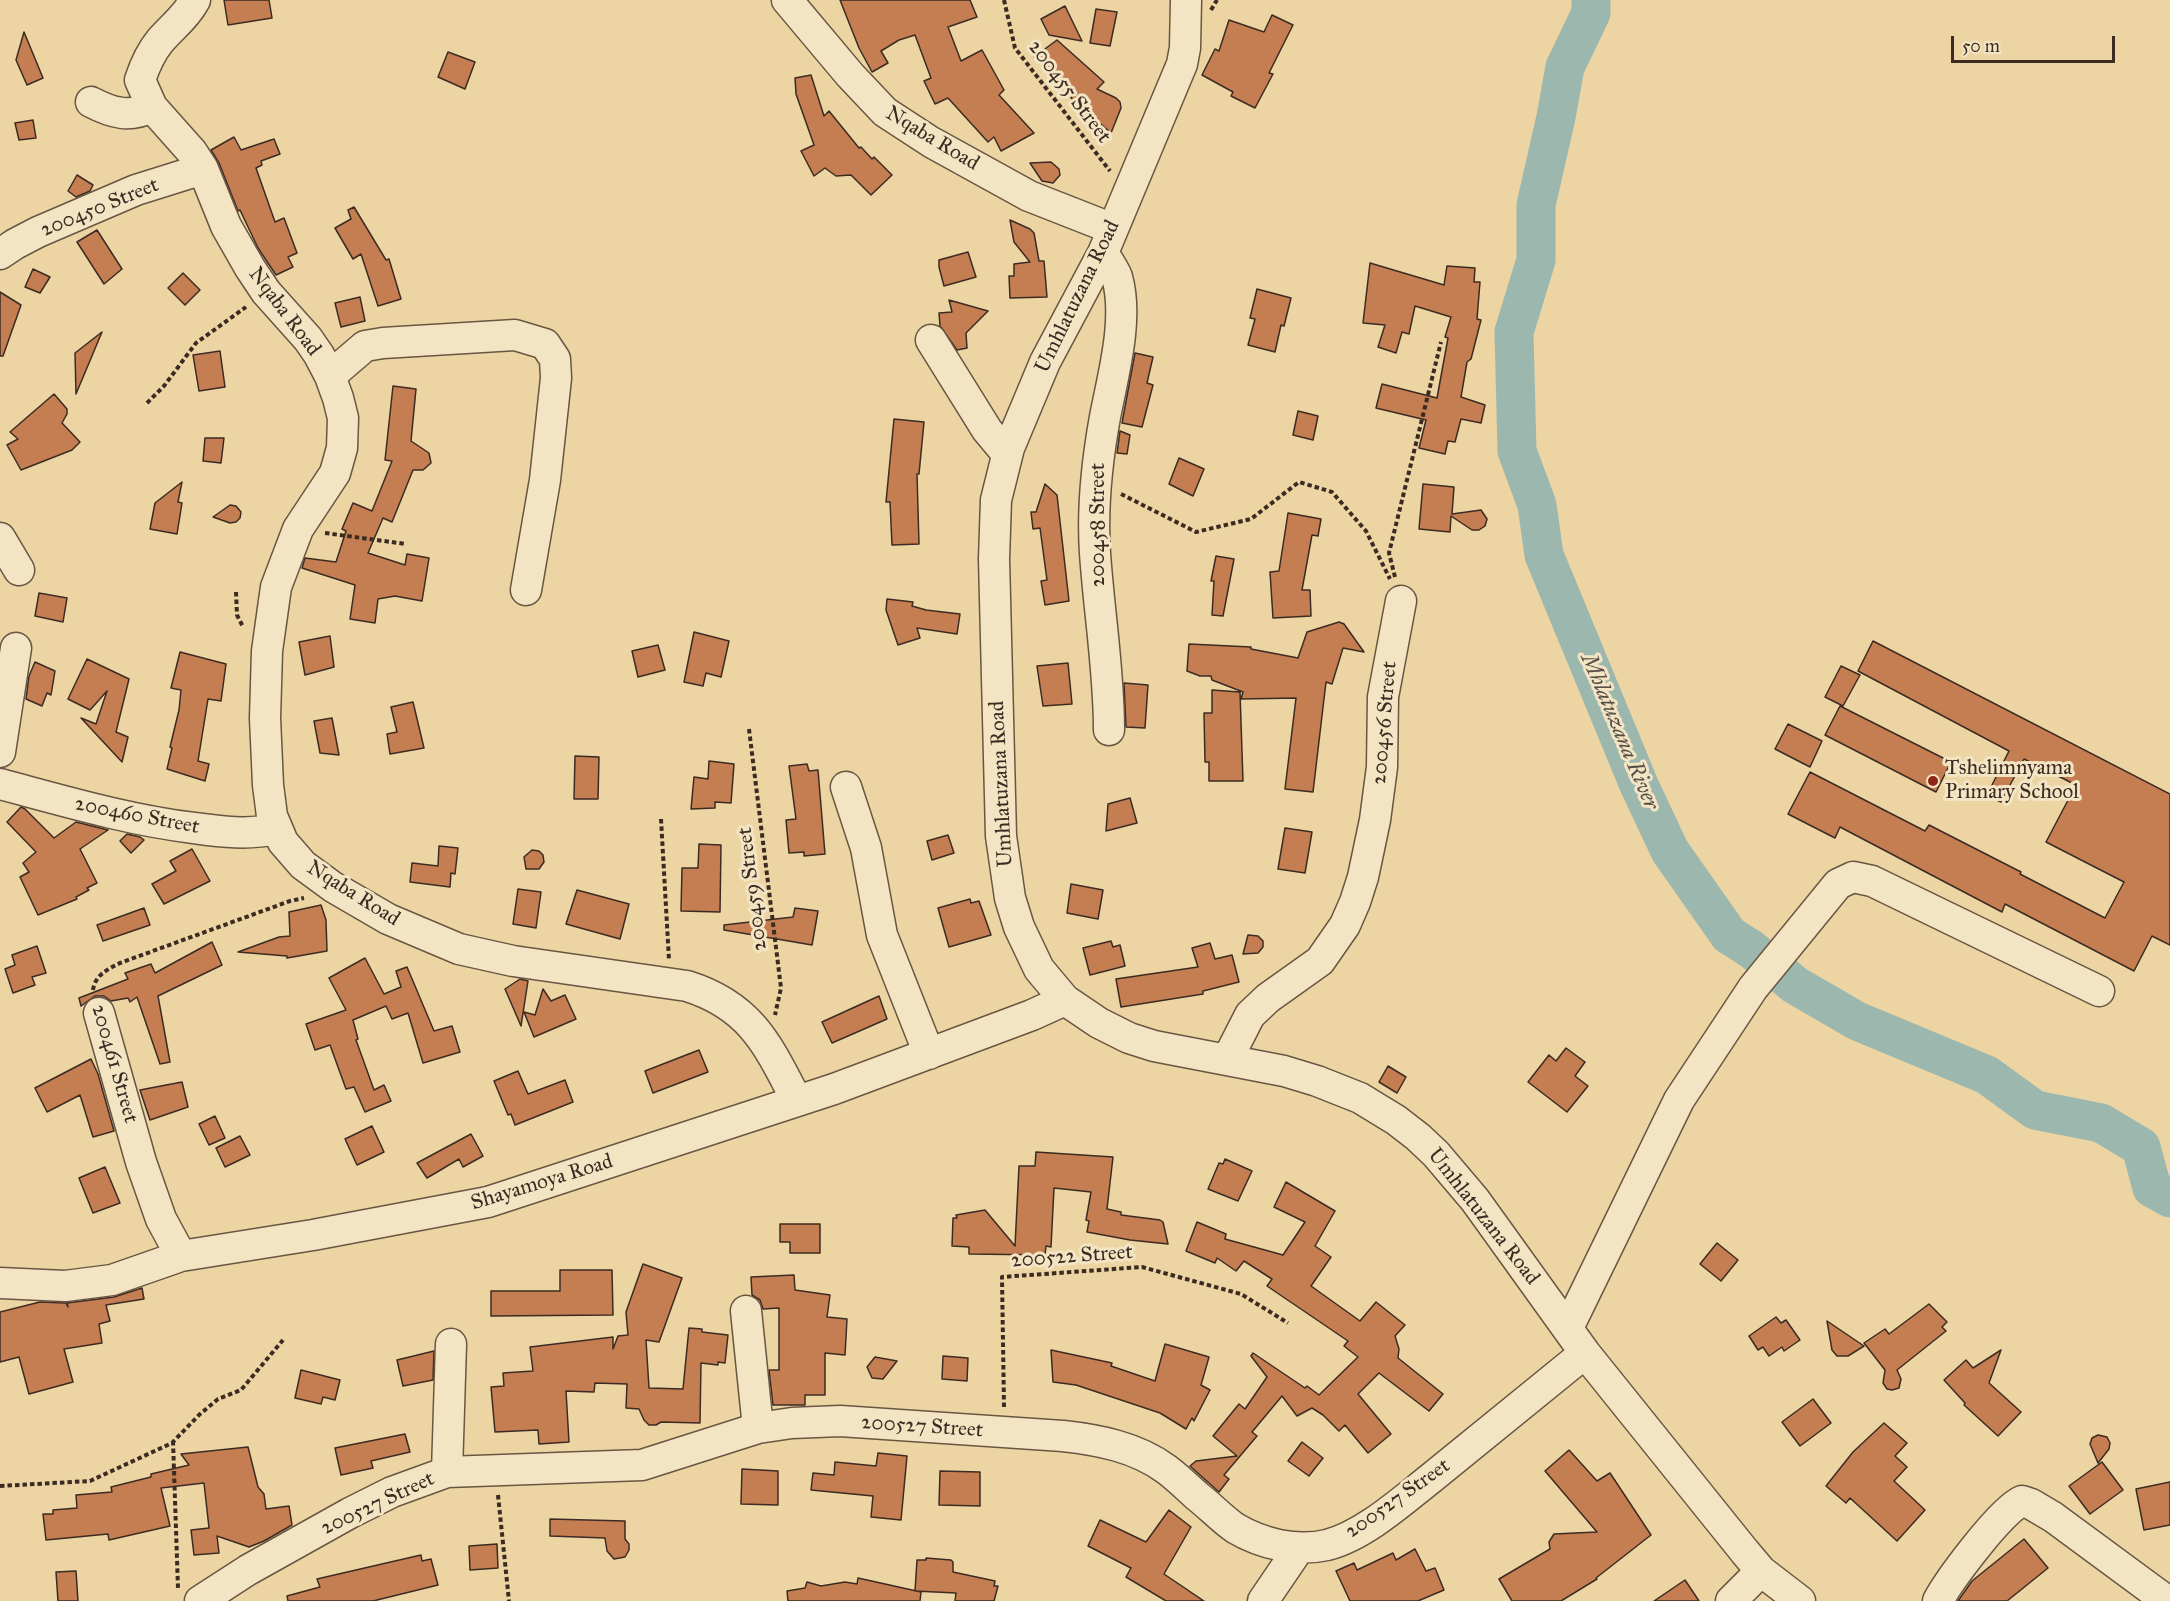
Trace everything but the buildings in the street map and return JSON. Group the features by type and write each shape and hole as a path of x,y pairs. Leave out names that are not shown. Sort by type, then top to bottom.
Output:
{"street":[{"name":"Nqaba Road","path":"195,0 184,18 161,40 148,58 140,80 152,107 192,152 203,169 226,226 250,268 266,292 308,339 330,376 339,398 343,418 342,448 335,473 298,530 276,587 267,651 266,759 272,816 283,842 303,865 340,891 388,919 459,949 513,961 687,986 707,993 724,1002 753,1027 768,1045 797,1101"},
{"name":"Nqaba Road","path":"787,0 849,75 885,112 931,142 1108,241"},
{"name":"Umhlatuzana Road","path":"1186,0 1185,48 1182,64 1108,241 1045,362 1007,454 996,500 994,559 1001,836 1010,898 1018,927 1039,969 1065,1000 1099,1023 1130,1038 1154,1046 1284,1071 1349,1093 1379,1109 1418,1137 1436,1154 1475,1200 1585,1353 1761,1571 1800,1601"},
{"path":"91,102 116,114 133,113 152,107"},
{"name":"200450 Street","path":"0,254 38,232 136,190 203,169"},
{"name":"200458 Street","path":"1108,241 1120,298 1121,318 1114,378 1105,416 1096,481 1095,550 1108,677 1109,730"},
{"path":"330,376 365,346 515,335 545,344 555,359 556,378 545,480 526,590"},
{"path":"931,340 987,430 1007,454"},
{"path":"0,538 19,570"},
{"name":"200456 Street","path":"1227,1060 1250,1015 1268,998 1320,961 1345,925 1355,902 1363,877 1375,820 1382,767 1383,697 1401,601"},
{"path":"0,752 16,648"},
{"name":"200460 Street","path":"0,784 157,823 216,831 255,833 276,829"},
{"path":"846,788 866,848 882,935 929,1054"},
{"path":"1568,1328 1679,1100 1753,988 1838,884 1853,877 1864,878 2099,991"},
{"name":"Shayamoya Road","path":"0,1283 65,1286 112,1280 181,1256 313,1235 488,1202 834,1089 1032,1015 1065,1000"},
{"name":"200461 Street","path":"99,1013 144,1172 161,1219 181,1256"},
{"path":"747,1311 758,1428"},
{"path":"447,1473 451,1344"},
{"name":"200527 Street","path":"189,1595 248,1570 392,1492 447,1473 642,1465 758,1428 792,1423 840,1421 1090,1439 1136,1452 1165,1468 1234,1527 1262,1540 1299,1548 1328,1544 1344,1539 1382,1515 1585,1353"},
{"path":"1938,1601 1960,1567 2015,1504 2022,1501 2053,1517 2167,1601"},
{"path":"1263,1601 1299,1548"},
{"path":"1731,1601 1761,1571"}],"path":[{"name":"200455 Street","path":"1004,0 1016,48 1127,193"},
{"path":"147,403 164,386 196,343 266,292"},
{"path":"1401,601 1389,553 1441,342"},
{"path":"1096,481 1196,532 1251,519 1299,482 1332,492 1366,531 1401,601"},
{"path":"298,530 406,544"},
{"name":"200459 Street","path":"749,729 780,988 768,1045"},
{"path":"661,819 671,984"},
{"name":"200461 Street","path":"99,1013 93,987 104,972 120,963 290,901 340,891"},
{"name":"200522 Street","path":"1005,1432 1002,1276 1142,1267 1241,1294 1288,1323"},
{"path":"0,1486 90,1481 173,1441 199,1414 219,1399 241,1390 284,1340"},
{"path":"173,1441 189,1595"},
{"path":"500,1470 498,1500 509,1601"}],"waterway":[{"name":"Mhlatuzana River","path":"1591,0 1591,13 1565,67 1536,205 1536,260 1514,332 1517,451 1537,505 1544,555 1639,785 1670,851 1729,935 1751,949 1795,985 1857,1021 1987,1075 2035,1110 2101,1123 2141,1147 2152,1188 2170,1198"}],"place":[{"name":"Tshelimnyama Primary School","path":"1933,781"}]}
